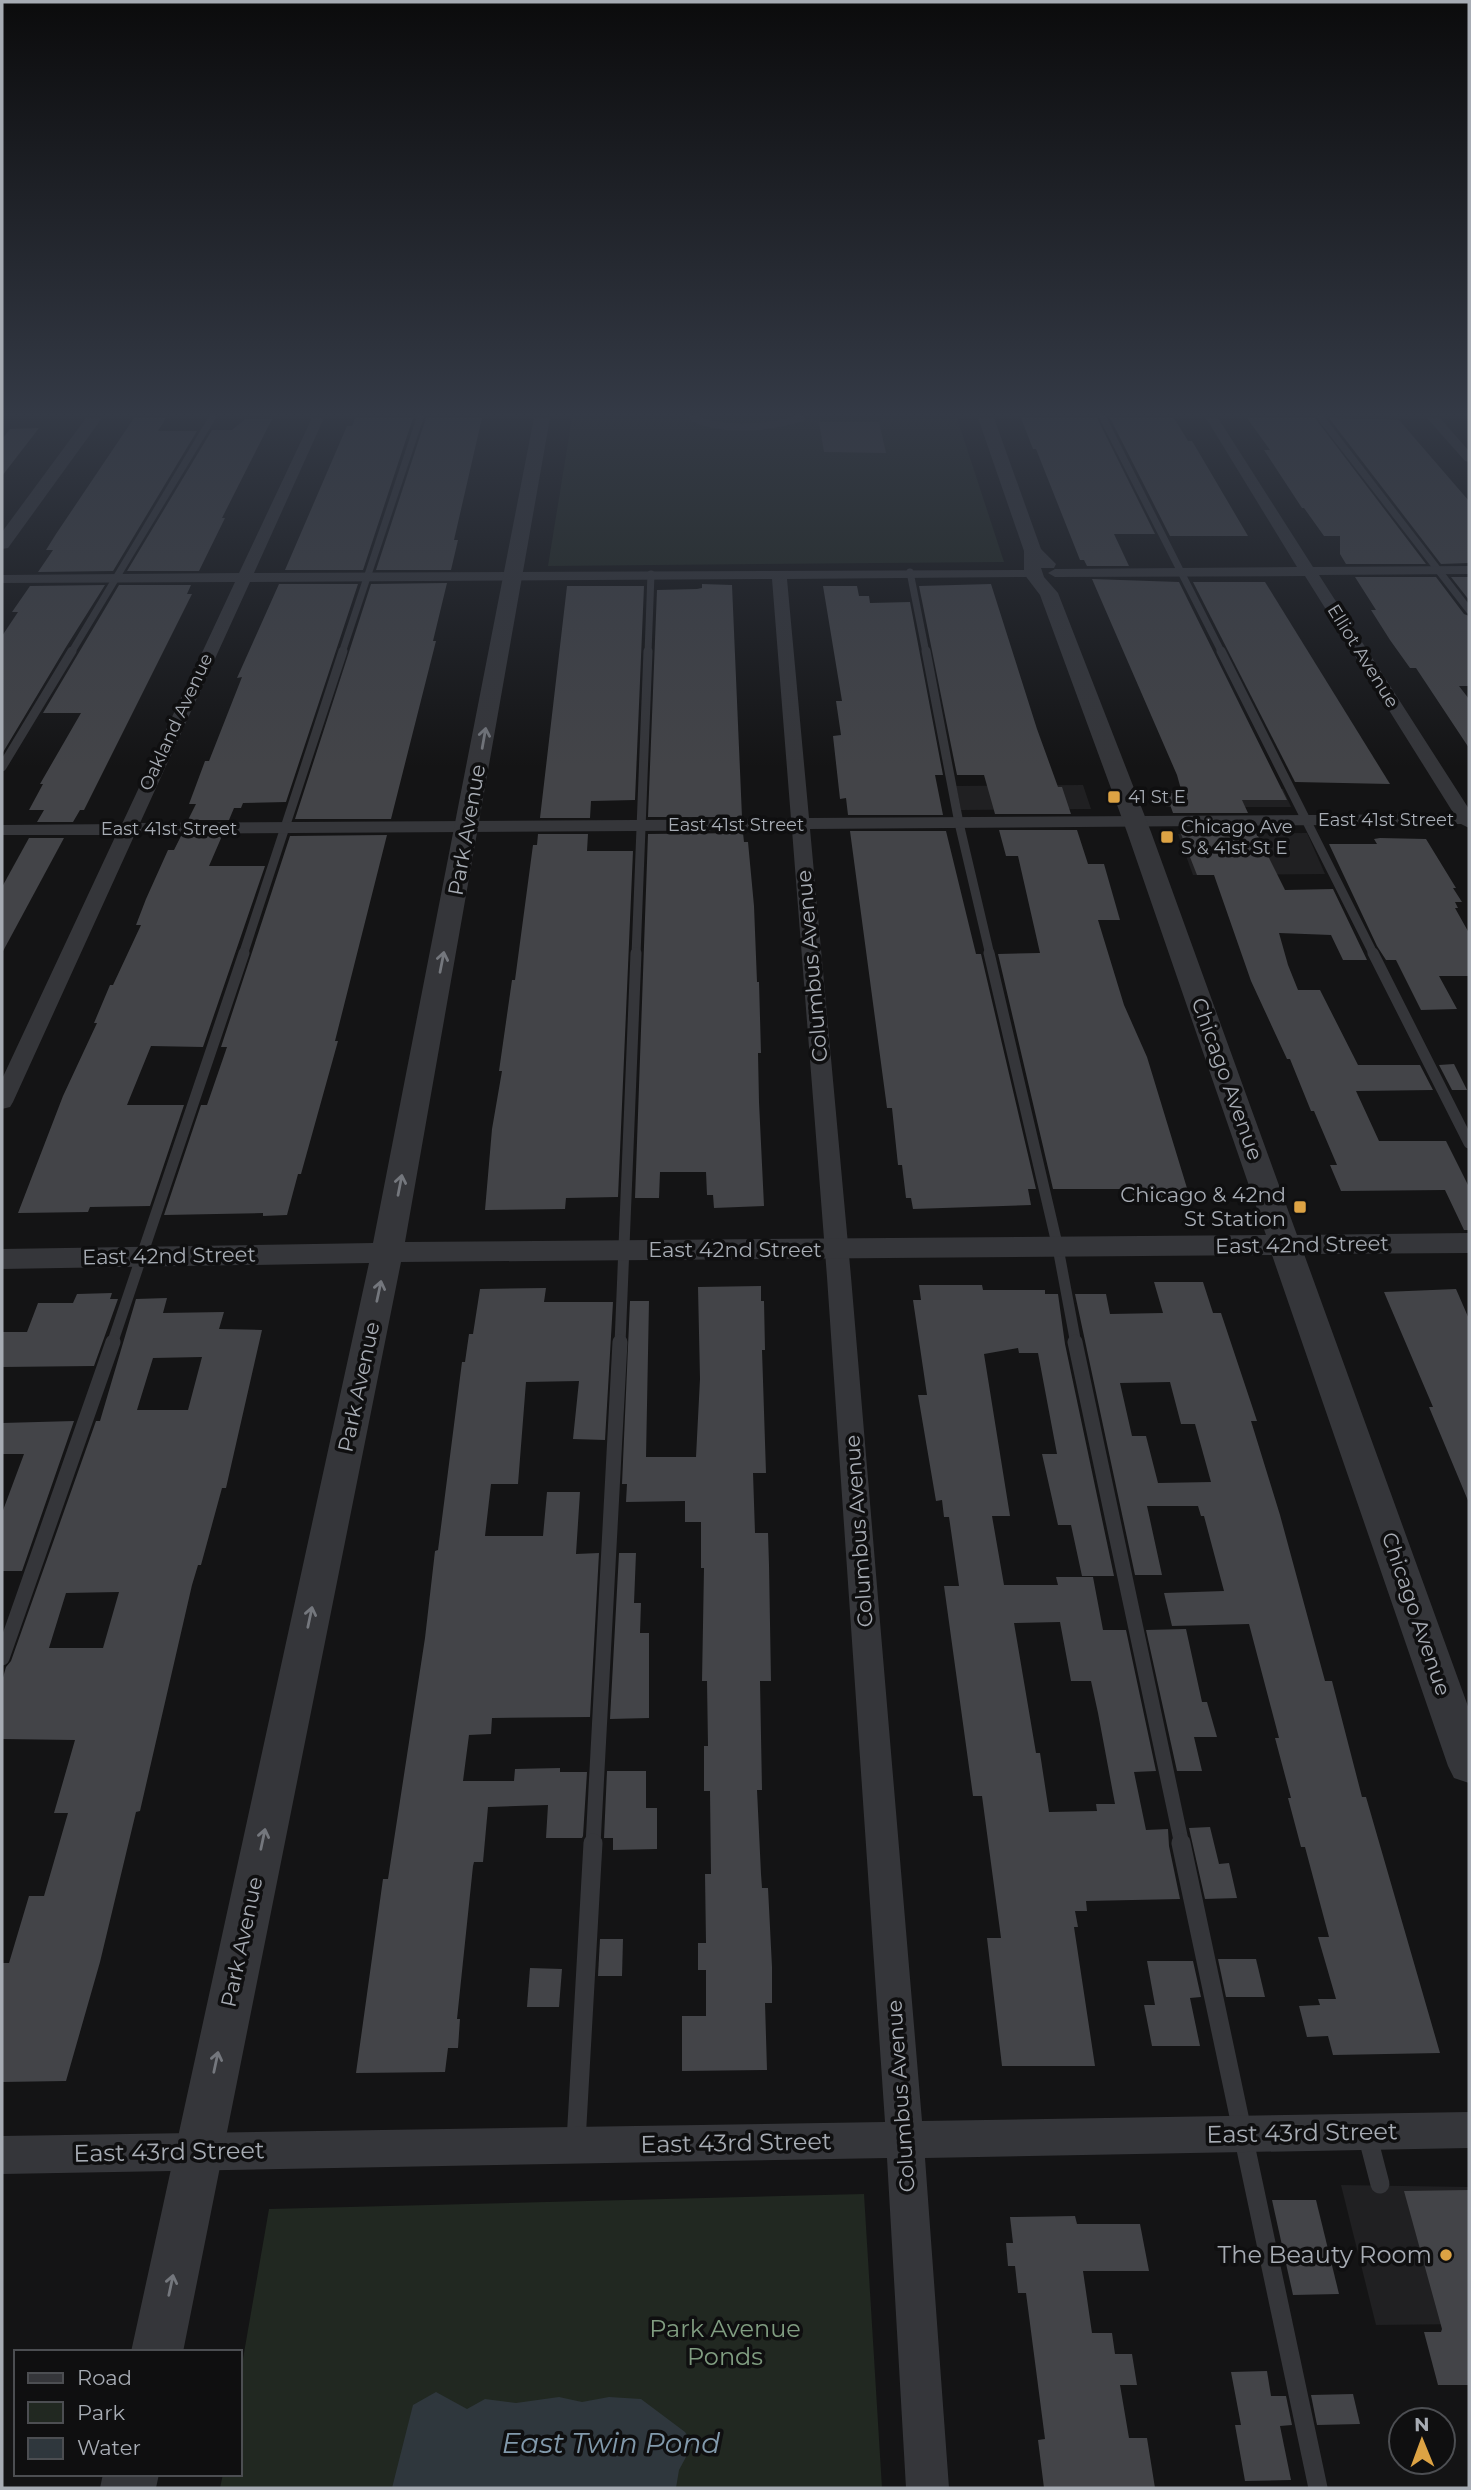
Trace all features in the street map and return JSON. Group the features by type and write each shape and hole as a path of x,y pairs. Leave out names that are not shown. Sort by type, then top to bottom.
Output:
{"street":[{"name":"Oakland Avenue","path":"2,1102 264,534"},
{"name":"Park Avenue","path":"157,2350 387,1252 521,534"},
{"name":"Chicago Avenue","path":"1027,534 1033,551 1052,583 1469,1766"},
{"name":"Elliot Avenue","path":"1283,534 1469,821"},
{"name":"Chicago Avenue","path":"1033,551 1031,573 1052,583"},
{"path":"1052,583 1181,572 1469,570"},
{"path":"2,579 1031,573"},
{"name":"Columbus Avenue","path":"779,574 837,1249 905,2141 928,2488"},
{"name":"East 41st Street","path":"2,830 1469,821"},
{"name":"East 42nd Street","path":"2,1259 387,1252 1469,1243"},
{"name":"East 43rd Street","path":"2,2155 1469,2130"}],"lane":[{"path":"2,767 142,534"},
{"path":"2,1658 142,1257 381,534"},
{"path":"1162,534 1469,1143"},
{"path":"1411,534 1469,610"},
{"path":"909,572 959,823 1058,1248 1061,1276 1318,2488"},
{"path":"576,2146 624,1251 651,574"},
{"path":"1366,2132 1380,2185"}],"shaded area":[{"path":"1083,785 1091,809 961,810 956,786"},
{"path":"1283,789 1291,807 1166,807 1159,791"},
{"path":"1307,833 1325,874 1193,875 1178,834"},
{"path":"1341,2185 1469,2187 1469,2324 1376,2325"}],"green space":[{"path":"553,534 995,534 1004,562 548,566"},
{"name":"Park Avenue Ponds","path":"864,2194 882,2488 220,2488 223,2476 242,2476 242,2364 269,2209"}],"water":[{"name":"East Twin Pond","path":"436,2392 467,2409 485,2399 516,2403 559,2397 582,2402 609,2397 641,2399 685,2432 693,2444 679,2470 676,2488 392,2488 413,2405"}],"building":[{"path":"56,534 135,534 113,571 38,572 53,550 46,550"},
{"path":"149,534 217,534 199,571 127,571"},
{"path":"300,534 375,534 363,570 285,570"},
{"path":"388,534 455,534 454,540 458,540 451,570 376,570"},
{"path":"1070,534 1114,534 1129,566 1087,566 1084,560 1080,560"},
{"path":"1169,534 1248,536 1170,536"},
{"path":"1323,534 1403,534 1426,564 1346,564 1340,554 1340,536"},
{"path":"1418,534 1469,534 1469,563 1441,564"},
{"path":"1355,577 1436,577 1464,614 1469,616 1469,686 1459,686 1469,699 1469,748 1416,668 1410,668 1390,640 1371,610 1376,610"},
{"path":"1451,577 1469,577 1469,600"},
{"path":"1092,579 1179,582 1287,800 1242,800 1248,813 1173,813 1166,793 1182,793 1177,775"},
{"path":"1193,582 1265,582 1390,784 1295,782"},
{"path":"447,583 433,641 436,641 391,819 295,819 371,584"},
{"path":"279,584 358,584 286,802 243,803 241,808 234,808 229,820 188,820 196,804 189,804 205,761 209,761 242,677 237,678"},
{"path":"702,584 732,585 742,817 648,817 657,590 697,589 702,588"},
{"path":"991,584 1037,729 1071,814 995,814 984,775 957,775 919,586"},
{"path":"105,585 2,754 2,636 18,612 12,612 30,586"},
{"path":"119,585 191,585 187,594 192,594 84,810 80,810 73,822 37,822 44,810 29,810 43,784 40,784 81,713 43,713"},
{"path":"567,586 644,586 635,800 591,801 590,818 540,818"},
{"path":"823,586 857,586 859,596 869,596 870,603 910,602 943,775 935,775 943,815 848,815 846,798 840,799 833,736 841,735 836,701 842,701"},
{"path":"1254,828 1285,890 1333,889 1367,960 1343,960 1331,935 1279,933 1288,965 1298,990 1320,990 1358,1065 1420,1065 1433,1090 1356,1091 1379,1141 1446,1141 1469,1187 1469,1230 1464,1230 1445,1190 1341,1191 1330,1165 1337,1165 1290,1059 1287,1059 1251,981 1214,875 1197,875 1179,829"},
{"path":"999,830 1077,830 1088,864 1104,864 1120,920 1098,920 1124,1005 1147,1057 1190,1198 1135,1201 1131,1189 1053,1189 998,954 1040,953 1018,856 1006,856"},
{"path":"850,831 946,831 976,954 981,954 1036,1189 1028,1189 1031,1205 913,1209 911,1198 906,1198 902,1165 898,1165 892,1108 887,1108"},
{"path":"743,833 744,842 748,842 759,982 759,1102 764,1206 714,1208 713,1195 707,1195 706,1172 660,1172 659,1198 635,1198 648,834"},
{"path":"538,834 588,834 587,851 633,851 618,1197 566,1198 565,1209 485,1210 492,1129 502,1071 499,1071 512,980 515,980 533,845 537,845"},
{"path":"387,835 335,1041 338,1041 287,1215 164,1215 201,1105 207,1105 227,1047 221,1047 290,836"},
{"path":"181,836 222,836 209,866 265,866 203,1047 151,1046 127,1105 184,1105 150,1206 90,1207 88,1212 18,1213 63,1096 97,1023 94,1023 110,985 113,985 141,925 136,925 146,899 168,850 174,850"},
{"path":"29,838 64,838 2,953 2,887"},
{"path":"1374,839 1426,839 1456,888 1453,888 1462,902 1455,902 1458,908 1455,908 1469,933 1469,976 1439,976 1457,1009 1421,1010 1396,960 1386,960 1377,946 1329,844 1377,844"},
{"path":"1454,1064 1467,1090 1452,1090 1439,1065"},
{"path":"1154,1282 1203,1282 1213,1313 1221,1313 1257,1421 1251,1421 1280,1515 1325,1681 1332,1681 1362,1797 1366,1797 1440,2053 1333,2055 1328,2036 1307,2037 1299,2006 1320,2005 1318,1999 1336,1999 1318,1937 1329,1937 1305,1847 1301,1847 1288,1798 1291,1798 1275,1738 1279,1738 1249,1624 1172,1626 1164,1593 1224,1591 1204,1516 1201,1516 1198,1506 1147,1506 1162,1575 1135,1575 1075,1294 1106,1294 1110,1314 1163,1313","holes":["1170,1382 1181,1424 1195,1424 1211,1482 1158,1483 1146,1436 1132,1436 1120,1383"]},
{"path":"919,1285 982,1285 983,1290 1045,1290 1045,1294 1058,1294 1065,1344 1114,1576 1082,1576 1071,1525 1058,1525 1042,1454 1057,1454 1038,1353 1019,1353 1018,1348 984,1354 1010,1516 992,1516 1004,1585 1058,1585 1056,1577 1093,1577 1103,1630 1126,1630 1156,1771 1134,1772 1146,1830 1168,1829 1180,1899 1086,1901 1087,1911 1075,1911 1078,1927 1074,1927 1095,2066 1002,2066 987,1938 1001,1938 982,1796 973,1796 944,1586 959,1586 949,1517 944,1517 942,1500 936,1501 918,1395 927,1395 913,1300 921,1300","holes":["1060,1622 1071,1681 1091,1681 1115,1804 1096,1804 1097,1811 1049,1812 1014,1623"]},
{"path":"761,1286 761,1301 764,1301 765,1350 762,1350 766,1473 753,1473 755,1533 768,1533 769,1565 771,1681 760,1681 762,1790 757,1790 762,1888 768,1888 772,1967 772,2003 765,2003 767,2070 682,2071 682,2016 706,2016 706,1970 698,1970 698,1943 706,1943 705,1874 711,1874 710,1791 704,1791 704,1746 708,1746 707,1681 702,1681 704,1568 701,1568 701,1522 685,1522 685,1501 626,1502 627,1484 622,1484 630,1301 649,1301 646,1457 696,1457 700,1379 698,1287"},
{"path":"546,1288 544,1302 613,1302 605,1440 573,1439 579,1381 526,1382 518,1484 491,1484 485,1536 543,1536 547,1492 580,1492 576,1554 599,1553 590,1717 492,1718 491,1734 469,1735 463,1781 514,1781 515,1769 560,1768 560,1772 587,1772 583,1836 546,1838 548,1805 488,1807 483,1862 474,1862 473,1866 457,2019 460,2019 458,2048 448,2048 445,2072 356,2073 383,1879 388,1879 425,1638 462,1362 465,1362 469,1334 473,1334 480,1289"},
{"path":"1456,1289 1469,1319 1469,1503 1429,1407 1433,1407 1384,1292"},
{"path":"112,1293 110,1299 118,1299 94,1366 2,1367 2,1332 27,1332 38,1303 73,1303 77,1294"},
{"path":"167,1298 163,1313 224,1312 219,1329 262,1330 226,1488 222,1488 201,1565 198,1565 192,1585 140,1811 136,1812 100,1962 66,2081 2,2082 2,1963 9,1963 29,1896 44,1896 68,1813 54,1813 75,1740 2,1739 2,1681 96,1421 100,1421 136,1299","holes":["202,1357 188,1410 137,1410 153,1358","119,1592 103,1648 49,1648 66,1593"]},
{"path":"74,1421 22,1571 2,1571 2,1513 24,1454 2,1454 2,1423"},
{"path":"619,1553 636,1553 634,1603 641,1603 640,1633 649,1633 649,1718 610,1719"},
{"path":"1186,1629 1202,1702 1207,1702 1217,1737 1194,1737 1202,1771 1177,1771 1146,1630"},
{"path":"607,1771 646,1771 646,1808 657,1808 657,1849 613,1850 613,1838 604,1838"},
{"path":"1210,1827 1219,1864 1229,1863 1237,1898 1205,1899 1189,1828"},
{"path":"600,1939 623,1939 622,1976 598,1976"},
{"path":"1218,1959 1256,1959 1265,1997 1226,1997"},
{"path":"1147,1961 1193,1961 1201,1997 1190,1998 1200,2046 1152,2046 1144,2005 1155,2005"},
{"path":"530,1968 562,1969 559,2007 527,2007"},
{"name":"The Beauty Room","path":"1469,2190 1469,2385 1438,2385 1424,2332 1441,2332 1442,2329 1404,2191"},
{"path":"1272,2200 1316,2200 1339,2294 1293,2295"},
{"path":"1075,2216 1077,2224 1140,2224 1149,2271 1083,2271 1092,2333 1112,2333 1115,2354 1132,2354 1137,2385 1120,2385 1129,2438 1147,2438 1155,2488 1044,2488 1038,2440 1045,2439 1026,2293 1018,2293 1015,2266 1008,2266 1006,2243 1013,2243 1010,2217"},
{"path":"1267,2371 1271,2396 1286,2396 1292,2425 1280,2426 1291,2480 1245,2481 1235,2425 1241,2425 1231,2372"},
{"path":"1353,2394 1360,2424 1317,2425 1311,2395"}],"place":[{"name":"41 St E","path":"1114,797"},
{"name":"Chicago Ave S & 41st St E","path":"1167,837"},
{"name":"Chicago & 42nd St Station","path":"1300,1207"},
{"name":"The Beauty Room","path":"1446,2255"}]}
